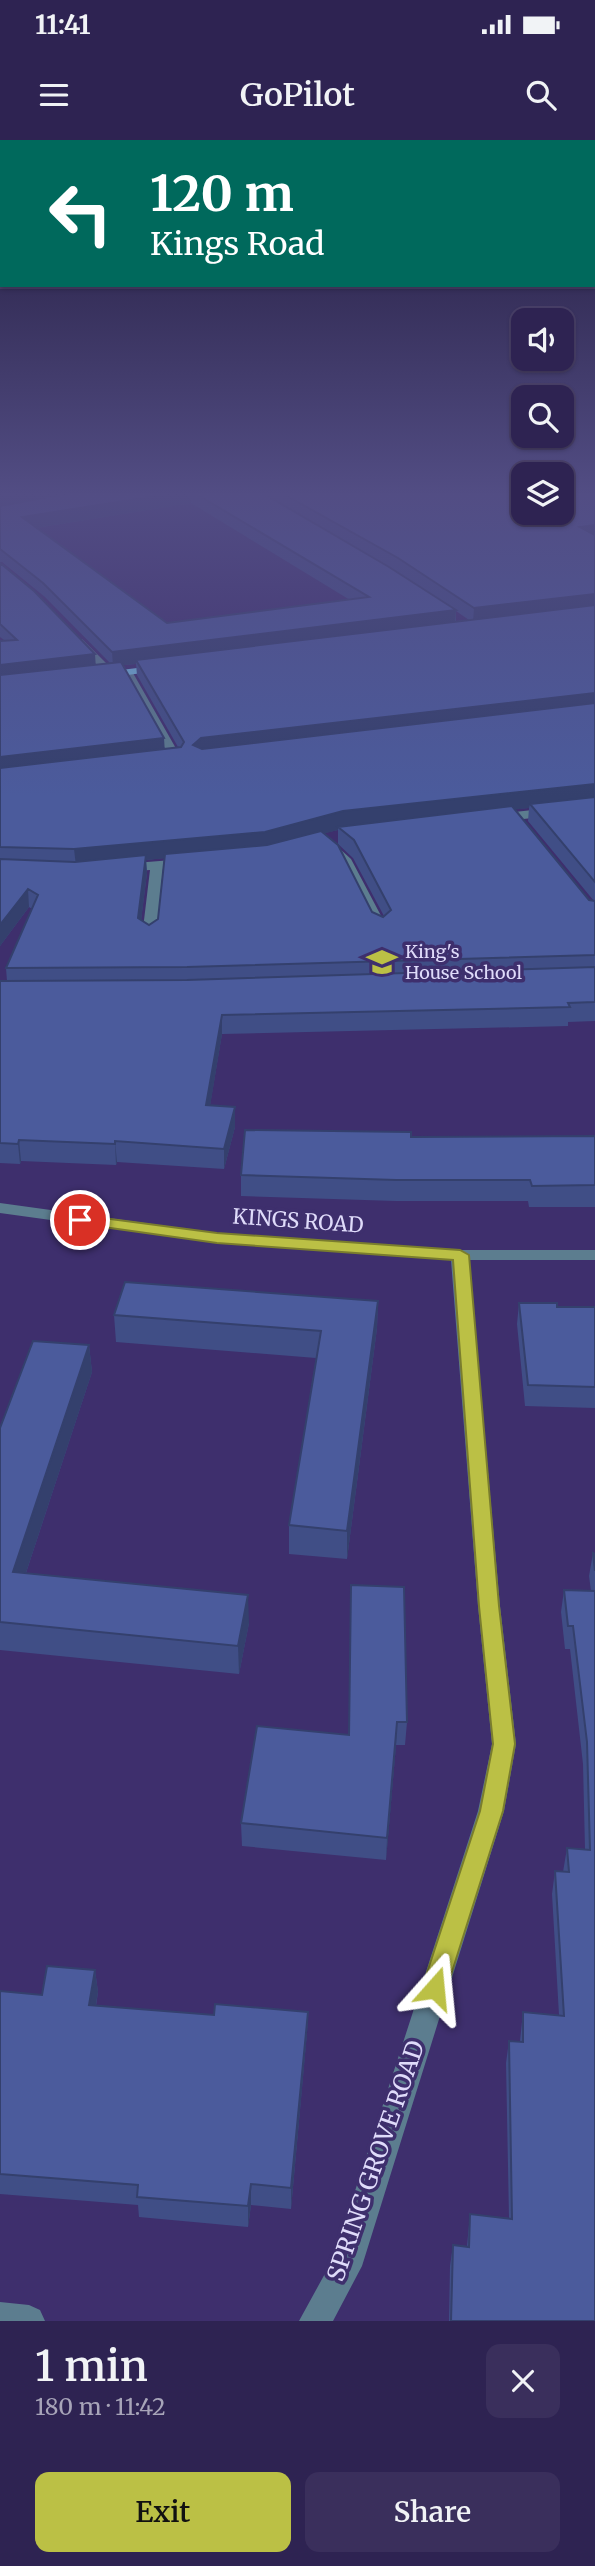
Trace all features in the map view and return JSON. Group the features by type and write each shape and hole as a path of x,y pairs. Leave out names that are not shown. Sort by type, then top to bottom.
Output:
{"main road":[{"path":"97,676 173,666"}],"street":[{"path":"74,636 111,674"},
{"path":"128,673 176,760 149,762"},
{"path":"489,818 520,821 595,807"},
{"path":"340,835 318,842 345,859 381,929"},
{"path":"102,870 198,862"},
{"path":"149,937 157,865"},
{"name":"KINGS ROAD","path":"0,1208 217,1238 460,1255 595,1255"},
{"name":"SPRING GROVE ROAD","path":"315,2321 346,2266 491,1811 504,1744 488,1593 460,1255"},
{"path":"0,2318 29,2321"}],"building":[{"path":"0,593 36,593 95,654 0,665 0,641 17,640 0,624"},
{"path":"53,593 126,593 167,623 369,597 362,593 429,593 456,610 112,652"},
{"path":"451,593 595,593 474,608"},
{"path":"595,605 595,693 201,738 193,745 202,749 595,703 595,784 343,811 265,832 74,849 0,847 0,768 181,747 184,742 136,660"},
{"path":"121,662 164,738 0,757 0,675"},
{"path":"595,797 595,882 530,804"},
{"path":"512,806 589,900 595,901 595,955 187,967 6,968 38,895 28,889 0,925 0,859 75,862 146,855 138,918 149,925 158,919 165,854 267,845 321,831 338,845 372,912 383,917 391,910 354,840 338,827"},
{"path":"595,967 595,1002 568,1003 570,1007 222,1015 206,1105 235,1107 224,1149 115,1141 115,1144 19,1140 18,1144 0,1143 0,981 187,980"},
{"path":"245,1130 411,1132 411,1137 595,1136 595,1185 532,1186 530,1180 396,1180 241,1175"},
{"path":"125,1282 378,1301 347,1531 289,1525 321,1331 114,1315"},
{"path":"519,1303 595,1307 595,1387 528,1385"},
{"path":"33,1341 89,1345 13,1572 248,1595 238,1646 0,1622 0,1428"},
{"path":"351,1585 404,1587 407,1722 397,1722 387,1838 241,1823 257,1726 349,1735"},
{"path":"564,1590 595,1591 595,2321 451,2321 453,2245 469,2247 470,2214 512,2219 509,2041 523,2042 523,2012 564,2016 555,1871 569,1872 567,1848 590,1850 587,1742 573,1626 568,1626"},
{"path":"47,1966 95,1970 89,2005 214,2015 215,2004 308,2012 291,2188 251,2184 248,2206 137,2197 138,2185 0,2174 0,1991 42,1995"}],"place":[{"name":"King's House School","path":"382,962"}],"route":[{"path":"80,1220 217,1238 460,1255 496,1688 504,1744 491,1811 435,1988"}]}
